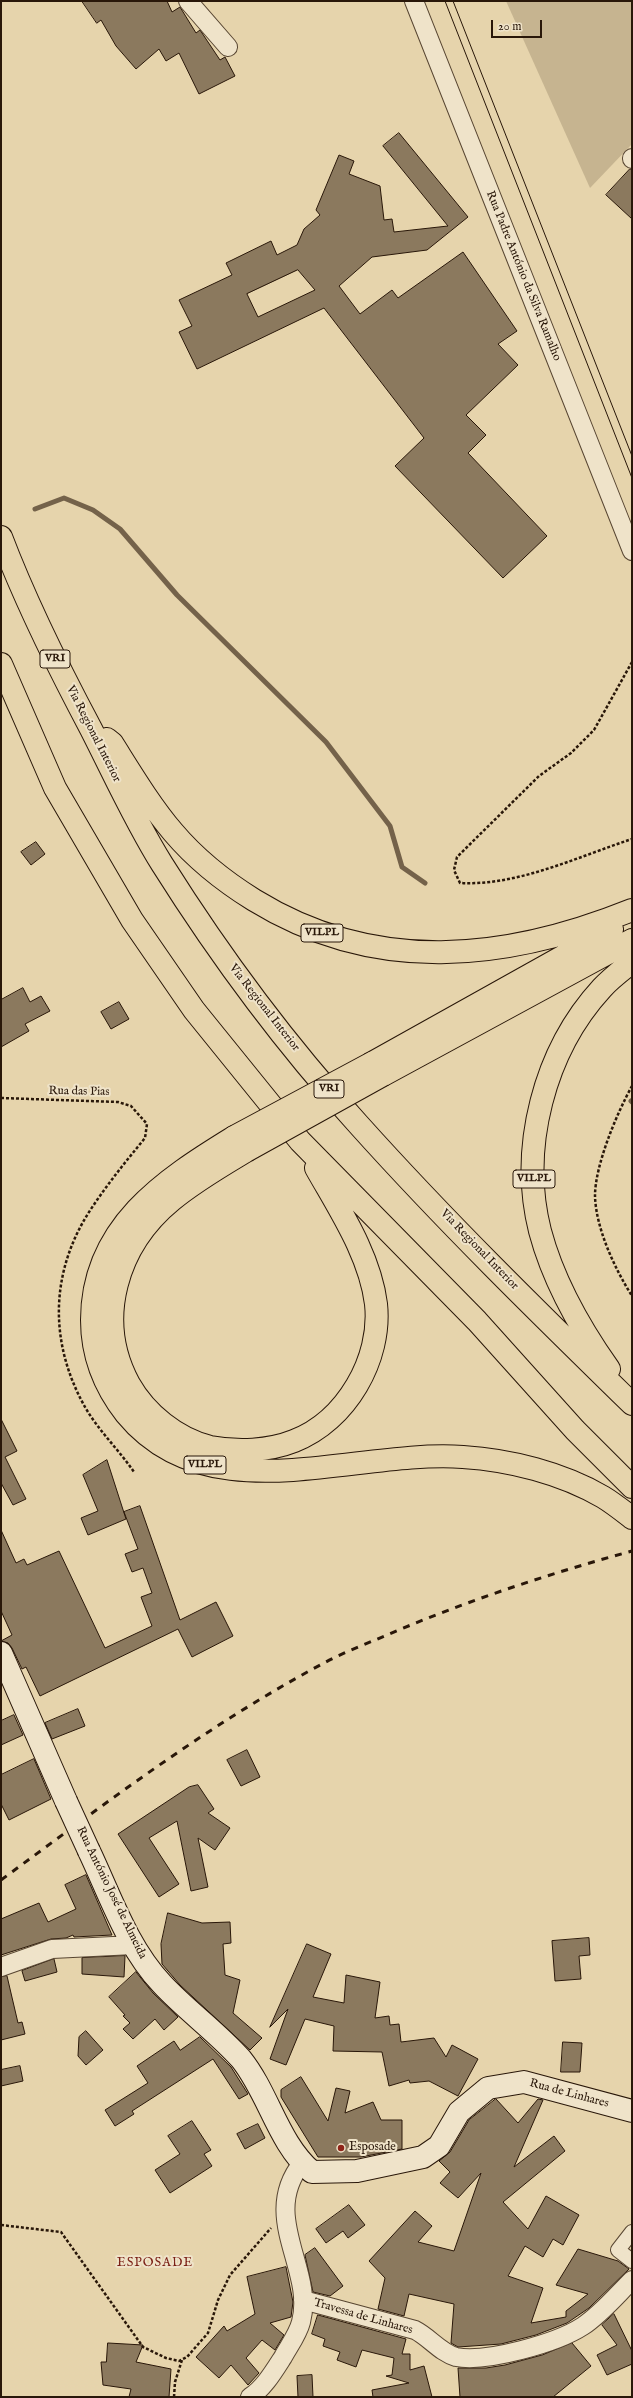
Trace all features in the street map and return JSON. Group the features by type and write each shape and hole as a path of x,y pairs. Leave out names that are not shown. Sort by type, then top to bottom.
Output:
{"highway":[{"name":"Via Regional Interior","path":"1,537 37,620 89,725 161,862 252,994 358,1124 547,1320 632,1404"},
{"path":"1,664 55,788 132,920 194,1010 300,1141 478,1321 575,1430 632,1487"},
{"name":"VILPL","path":"89,725 112,743 173,832 228,883 292,921 324,934 377,948 423,953 455,953 496,949 563,936 632,910"},
{"name":"VILPL","path":"377,1069 632,917"},
{"name":"VILPL","path":"632,940 377,1069 240,1144 194,1162 159,1187 131,1215 110,1246 99,1272 92,1304 92,1334 98,1364 118,1404 134,1424 151,1438 180,1456 206,1465 234,1470 296,1470 421,1456 462,1456 500,1461 532,1468 566,1480 603,1497 632,1518"},
{"name":"VILPL","path":"632,962 602,987 582,1013 565,1042 543,1095 534,1142 534,1172 540,1230 548,1257 560,1285 600,1356 632,1404"},
{"name":"VILPL","path":"240,1144 171,1201 145,1228 128,1255 117,1281 112,1306 112,1331 117,1356 135,1394 149,1412 185,1437 209,1446 233,1450 263,1449 294,1441 316,1429 339,1410 358,1384 369,1361 375,1332 376,1304 366,1267 348,1224 300,1141"}],"main road":[{"name":"Rua António José de Almeida","path":"1,1653 66,1801 134,1945 161,1983 241,2060 261,2090 297,2158 302,2163"},
{"name":"Rua de Linhares","path":"302,2163 312,2172 357,2171 423,2157 439,2146 459,2112 488,2088 524,2082 632,2111"}],"street":[{"path":"188,1 228,47"},
{"name":"Rua Padre António da Silva Ramalho","path":"414,1 632,551"},
{"path":"1,1967 52,1949 134,1945"},
{"path":"250,2397 274,2372 301,2322 303,2300 286,2228 286,2209 288,2190 294,2174 302,2163"},
{"path":"632,2232 618,2250 632,2261"},
{"name":"Travessa de Linhares","path":"303,2300 415,2330 426,2336 446,2353 455,2357 472,2358 525,2349 569,2334 600,2313 632,2280"}],"path":[{"path":"632,662 594,730 571,753 539,776 457,857 454,870 460,883 481,884 533,872 632,839"},
{"path":"632,1086 620,1108 603,1154 595,1196 603,1235 620,1278 632,1296"},
{"name":"Rua das Pias","path":"1,1098 118,1102 131,1106 147,1124"},
{"path":"1,2225 61,2232 143,2347 166,2358 182,2359 187,2357 208,2333 218,2300 230,2274 286,2209"},
{"path":"174,2397 175,2382 182,2359"}],"shaded area":[{"path":"506,1 632,1 632,144 590,188"}],"building":[{"path":"82,1 167,1 172,12 180,7 196,33 200,30 220,60 225,57 235,76 199,94 179,53 166,61 159,49 136,69 116,46 101,20 97,23"},
{"path":"399,133 468,217 427,250 372,257 339,286 360,314 392,290 398,298 463,252 517,331 498,344 518,365 466,415 486,435 468,453 547,536 503,578 395,466 424,438 324,308 197,369 179,332 192,326 179,300 232,275 226,263 271,241 277,255 297,245 304,229 320,215 316,210 339,155 354,161 349,174 380,186 384,220 392,219 394,232 448,226 383,146","holes":["298,270 315,290 258,317 247,294"]},
{"path":"630,169 632,169 632,219 606,195"},
{"path":"36,842 45,854 31,865 21,852"},
{"path":"23,988 30,1002 41,996 50,1011 25,1024 29,1031 1,1047 1,1000"},
{"path":"119,1002 129,1019 111,1029 101,1012"},
{"path":"1,1419 17,1451 5,1457 26,1499 13,1505 1,1483"},
{"path":"107,1460 126,1519 88,1535 81,1518 98,1511 83,1475"},
{"path":"140,1506 180,1620 216,1602 233,1636 192,1657 178,1629 40,1696 26,1667 22,1669 12,1648 8,1643 1,1641 12,1635 1,1611 1,1530 16,1563 24,1559 27,1565 59,1551 105,1648 152,1626 141,1597 152,1593 143,1568 132,1572 125,1554 138,1549 124,1512"},
{"path":"78,1709 85,1726 52,1739 45,1723"},
{"path":"14,1715 23,1735 1,1745 1,1721"},
{"path":"247,1750 260,1777 241,1786 227,1760"},
{"path":"34,1759 51,1799 9,1820 1,1804 1,1775"},
{"path":"198,1785 214,1809 208,1813 230,1828 215,1850 198,1838 208,1887 191,1891 177,1821 149,1838 179,1884 159,1897 118,1834 189,1787"},
{"path":"86,1875 112,1935 74,1937 73,1935 66,1938 51,1939 1,1955 1,1919 39,1903 48,1922 76,1909 65,1885"},
{"path":"168,1913 202,1923 230,1922 231,1943 223,1944 225,1975 240,1980 233,2013 262,2038 250,2050 180,1985 162,1964 161,1944"},
{"path":"589,1938 590,1955 579,1956 581,1979 555,1981 552,1941"},
{"path":"307,1944 331,1954 313,1997 344,2003 346,1975 380,1982 375,2018 389,2016 390,2025 399,2024 401,2042 434,2038 446,2057 452,2045 478,2059 458,2096 429,2081 410,2083 409,2080 389,2086 382,2052 333,2051 334,2026 305,2019 286,2065 270,2059 288,2009 270,2027"},
{"path":"125,1956 124,1977 82,1974 82,1958"},
{"path":"54,1959 57,1972 25,1981 22,1971"},
{"path":"136,1972 153,1993 178,2017 164,2030 155,2019 133,2039 123,2029 130,2023 109,1997"},
{"path":"7,1976 18,2023 22,2022 25,2034 1,2040 1,1977"},
{"path":"86,2031 103,2050 86,2065 78,2056 79,2037"},
{"path":"200,2037 231,2067 248,2094 239,2099 213,2059 132,2111 134,2114 115,2126 105,2110 148,2083 137,2066 174,2041 180,2050"},
{"path":"563,2042 582,2043 580,2072 561,2072"},
{"path":"20,2066 23,2081 1,2086 1,2070"},
{"path":"301,2077 328,2121 336,2088 350,2091 345,2113 373,2102 381,2120 402,2120 402,2149 361,2157 318,2157 281,2097 281,2090"},
{"path":"496,2099 518,2123 538,2099 543,2100 514,2167 554,2136 565,2151 503,2202 528,2229 546,2196 579,2215 563,2245 553,2239 543,2257 525,2246 508,2276 543,2288 531,2323 566,2317 566,2311 588,2294 556,2285 578,2249 618,2261 629,2269 589,2308 567,2323 536,2335 501,2344 458,2347 451,2343 454,2304 409,2294 404,2316 378,2309 385,2278 369,2261 415,2211 432,2226 418,2242 454,2251 481,2173 458,2198 440,2183 450,2172 439,2161 450,2152 469,2120"},
{"path":"192,2121 211,2150 204,2154 212,2166 170,2193 155,2170 180,2154 168,2136"},
{"path":"258,2124 265,2138 245,2149 237,2134"},
{"path":"349,2205 365,2225 348,2238 343,2231 326,2243 316,2229"},
{"path":"315,2248 343,2286 330,2296 313,2292 305,2255"},
{"path":"286,2267 293,2302 291,2317 270,2323 284,2335 275,2350 262,2340 246,2358 259,2373 248,2385 231,2365 219,2378 196,2357 224,2326 227,2331 255,2314 247,2277"},
{"path":"614,2314 632,2351 632,2364 607,2375 597,2355 617,2345 602,2325"},
{"path":"318,2315 406,2339 402,2354 410,2354 410,2370 424,2366 432,2397 373,2397 372,2390 409,2383 386,2376 392,2375 394,2358 362,2350 356,2367 337,2360 340,2352 323,2346 325,2339 312,2334"},
{"path":"108,2343 143,2345 136,2362 171,2369 169,2397 129,2397 131,2389 103,2385 101,2362 106,2362"},
{"path":"572,2343 591,2366 553,2397 460,2397 458,2368 486,2368 505,2365 542,2355"},
{"path":"312,2375 313,2397 298,2397 297,2376"}],"waterway":[{"path":"35,509 64,498 93,510 120,529 177,595 326,742 390,826 402,867 425,883"}],"tram line":[{"path":"445,1 632,478"},
{"path":"453,1 632,456"}],"railway":[{"path":"1,1880 199,1738 281,1687 332,1659 355,1648 477,1600 569,1569 632,1551"}],"place":[{"name":"Esposade","path":"341,2148"}],"district":[{"name":"ESPOSADE","path":"155,2263"}]}
